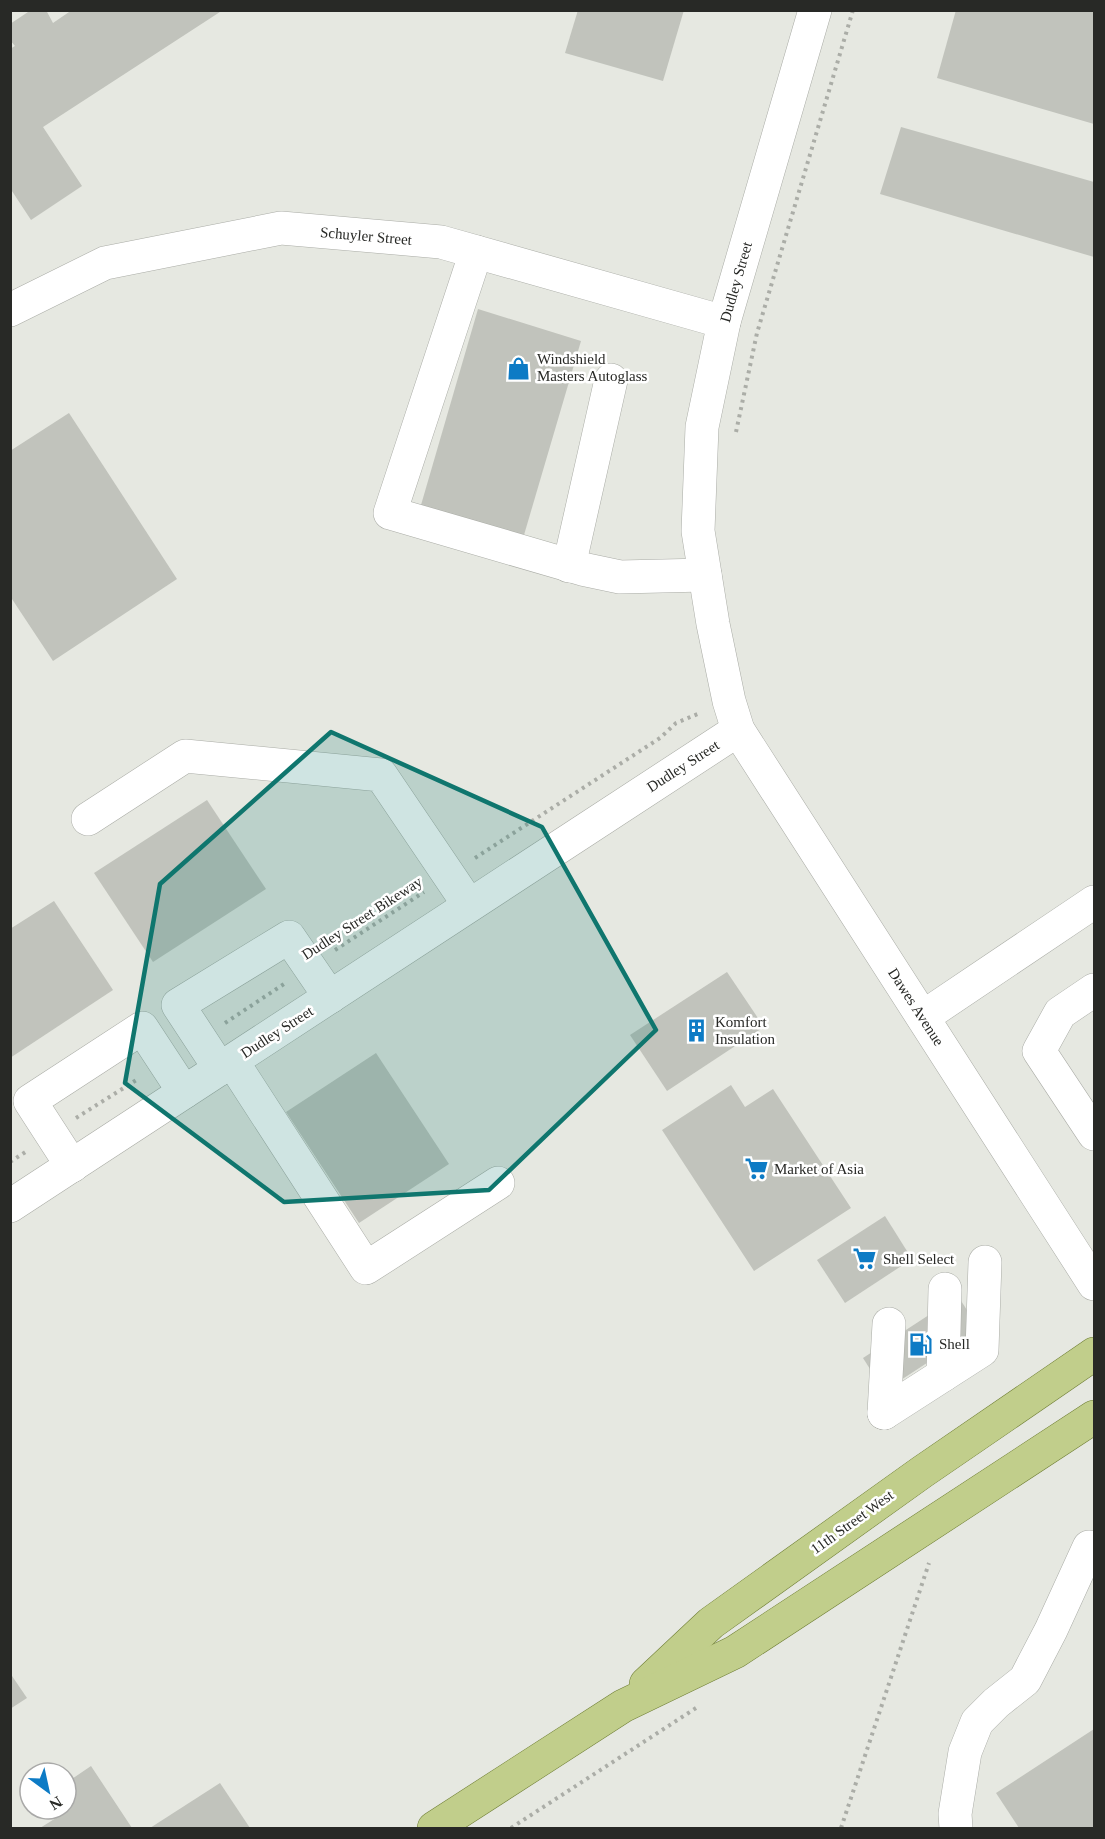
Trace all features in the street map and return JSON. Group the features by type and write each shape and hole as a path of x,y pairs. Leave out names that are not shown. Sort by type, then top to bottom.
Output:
{"main road":[{"name":"11th Street West","path":"623,1706 711,1623 922,1472 1095,1354"},
{"name":"11th Street West","path":"434,1828 623,1706 735,1652 1095,1417"}],"street":[{"name":"Dudley Street","path":"13,1199 72,1166 470,905 734,715 698,531 702,427 724,322 814,10"},
{"name":"Schuyler Street","path":"10,310 105,263 281,228 441,242 724,322"},
{"path":"476,252 390,513 569,566 620,577 705,575"},
{"path":"569,566 611,380"},
{"name":"Dawes Avenue","path":"734,715 923,1017 1095,1284"},
{"path":"88,819 185,756 381,775 470,905"},
{"path":"923,1017 1095,902"},
{"path":"330,997 289,937 178,1005 201,1038 226,1065 366,1268 498,1183"},
{"path":"1095,990 1060,1012 1039,1051 1095,1134"},
{"path":"72,1166 30,1101 142,1028 184,1092"},
{"path":"934,1381 937,1294"},
{"path":"934,1381 884,1413 937,1294"},
{"path":"934,1381 937,1294"},
{"path":"956,1828 955,1814 965,1752 977,1722 1025,1680 1093,1549"}],"path":[{"path":"735,436 757,333 853,10"},
{"name":"Dudley Street Bikeway","path":"201,1038 660,738 676,723 734,715"},
{"path":"10,1162 164,1062"},
{"path":"841,1828 929,1563"}],"highlighted area":[{"path":"331,732 542,827 656,1030 489,1190 284,1202 125,1083 160,884"}],"building":[{"path":"31,10 46,10 53,23 72,10 223,10 43,127 82,186 31,220 10,188 10,49 15,46 10,40 10,24"},
{"path":"578,10 684,10 663,81 565,53"},
{"path":"956,10 1094,10 1094,124 937,78"},
{"path":"901,127 1094,182 1094,257 880,194"},
{"path":"478,309 581,341 524,535 421,505"},
{"path":"69,413 177,579 53,661 10,596 10,451"},
{"path":"207,800 266,889 153,962 94,873"},
{"path":"54,901 113,990 10,1058 10,929"},
{"name":"Komfort Insulation","path":"727,972 764,1027 667,1091 630,1035"},
{"path":"376,1053 449,1164 359,1223 286,1112"},
{"name":"Market of Asia","path":"731,1085 745,1107 773,1089 851,1208 754,1271 662,1130"},
{"name":"Shell Select","path":"885,1216 912,1259 845,1303 817,1260"},
{"name":"Shell","path":"958,1296 979,1329 884,1391 863,1358"},
{"path":"10,1673 27,1698 10,1709"},
{"path":"1094,1729 1094,1828 1019,1828 996,1793"},
{"path":"91,1766 132,1828 40,1828 51,1821 78,1821 78,1775"},
{"path":"220,1783 250,1828 150,1828"}],"place":[{"name":"Windshield Masters Autoglass","path":"519,368"},
{"name":"Komfort Insulation","path":"697,1031"},
{"name":"Market of Asia","path":"756,1169"},
{"name":"Shell Select","path":"865,1259"},
{"name":"Shell","path":"921,1344"}]}
